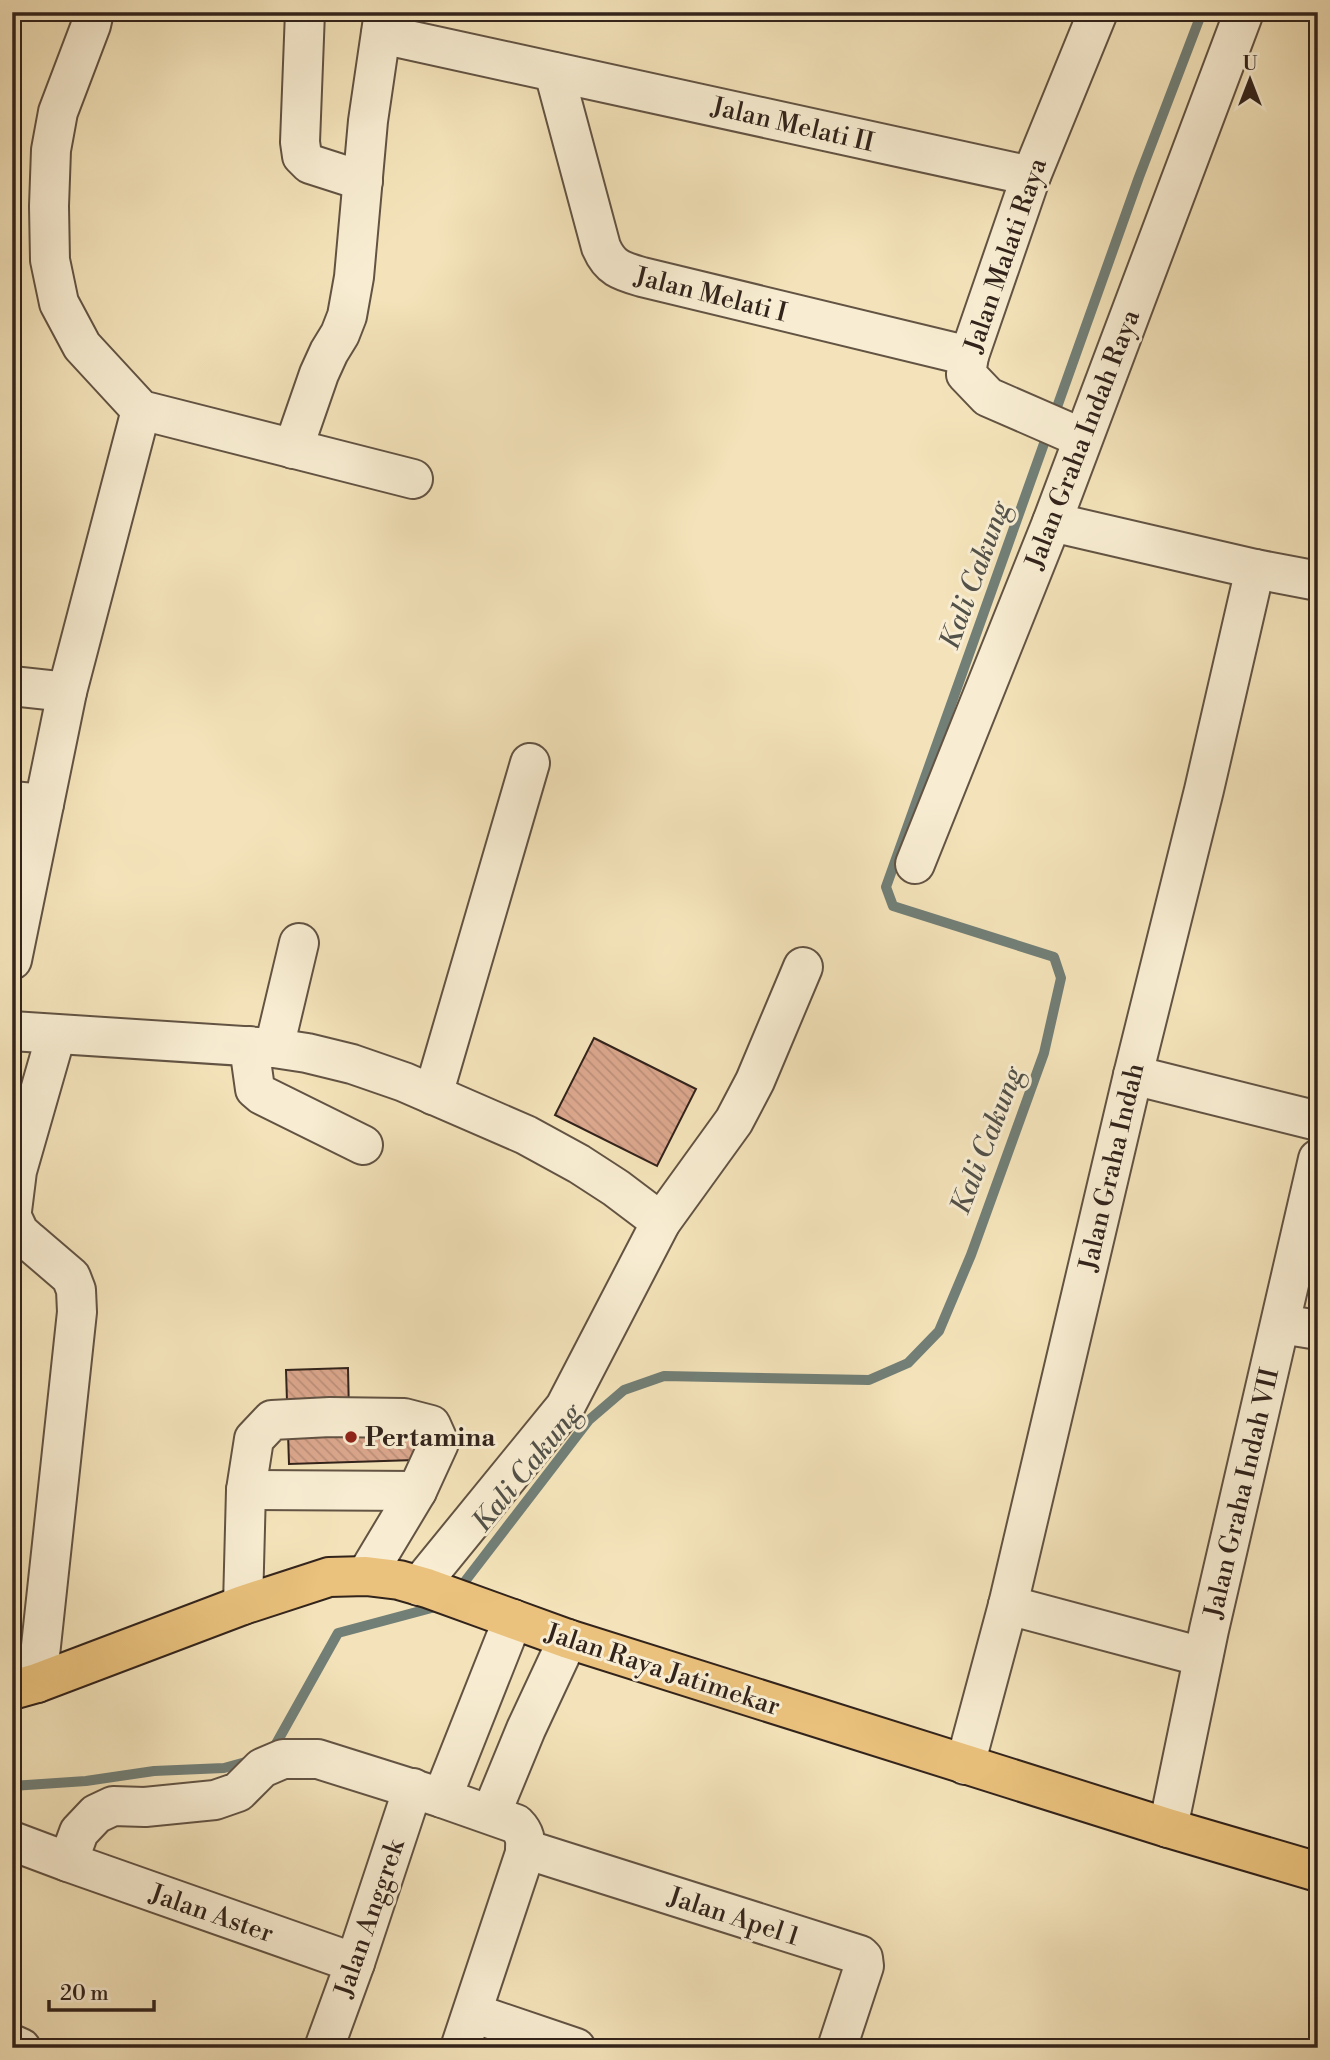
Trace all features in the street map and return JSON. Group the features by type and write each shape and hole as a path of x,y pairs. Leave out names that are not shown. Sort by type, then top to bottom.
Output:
{"main road":[{"name":"Jalan Raya Jatimekar","path":"25,1686 243,1605 329,1577 366,1576 399,1580 568,1639 965,1765 1318,1872"}],"street":[{"path":"94,12 58,112 51,150 50,260 59,303 82,346 141,410 413,479"},
{"path":"305,12 300,142 302,156 310,164 363,181"},
{"name":"Jalan Malati Raya","path":"1069,432 988,397 966,374 968,356 1031,176 1098,12"},
{"name":"Jalan Graha Indah Raya","path":"915,864 1052,522 1069,432 1244,12"},
{"path":"293,449 319,374 347,316 354,277 368,121 383,23"},
{"name":"Jalan Melati II","path":"383,23 554,72 1031,176"},
{"name":"Jalan Melati I","path":"554,72 601,247 606,259 614,266 624,272 655,281 968,356"},
{"path":"12,960 28,802 67,692 141,410"},
{"path":"1052,522 1318,581"},
{"name":"Jalan Graha Indah","path":"965,1765 1008,1605 1133,1075 1205,790 1255,569"},
{"path":"12,686 67,692"},
{"path":"432,1095 530,763"},
{"path":"299,943 262,1047 255,1089 262,1095 363,1145"},
{"path":"423,1587 565,1407 662,1222 734,1121 755,1081 803,967"},
{"path":"12,1031 262,1047 307,1053 352,1064 526,1135 579,1164 662,1222"},
{"path":"12,1211 17,1171 55,1035"},
{"path":"1133,1075 1318,1121"},
{"name":"Jalan Graha Indah VII","path":"1168,1828 1203,1657 1318,1159"},
{"path":"12,1217 19,1231 71,1277 76,1290 77,1312 25,1686"},
{"path":"1281,1324 1318,1330"},
{"path":"243,1605 246,1490 254,1439 272,1420 330,1417 404,1418 431,1425 439,1444 417,1491 366,1576"},
{"path":"246,1490 417,1491"},
{"path":"1008,1605 1203,1657"},
{"name":"Jalan Anggrek","path":"324,2048 355,1964 502,1615"},
{"path":"491,1814 526,1729 568,1639"},
{"path":"68,1862 79,1832 96,1814 113,1806 145,1807 215,1800 238,1792 262,1768 283,1759 318,1759 491,1814 516,1824 524,1832 525,1849 467,2030 576,2048"},
{"name":"Jalan Aster","path":"12,1841 355,1964"},
{"name":"Jalan Apel 1","path":"525,1849 860,1955 864,1966 848,2044"},
{"path":"12,2045 21,2048"}],"building":[{"path":"594,1038 696,1089 657,1166 555,1115"},
{"name":"Pertamina","path":"348,1368 349,1414 414,1412 415,1460 289,1464 286,1370"}],"waterway":[{"name":"Kali Cakung","path":"456,1593 589,1420 624,1390 664,1376 869,1380 908,1363 939,1331 971,1255 1044,1053 1061,978 1054,957 893,906 886,887 1139,177 1202,12"},
{"name":"Kali Cakung","path":"272,1751 338,1633 439,1606"},
{"name":"Kali Cakung","path":"12,1786 86,1781 154,1771 224,1768 253,1760"}],"place":[{"name":"Pertamina","path":"351,1437"}]}
